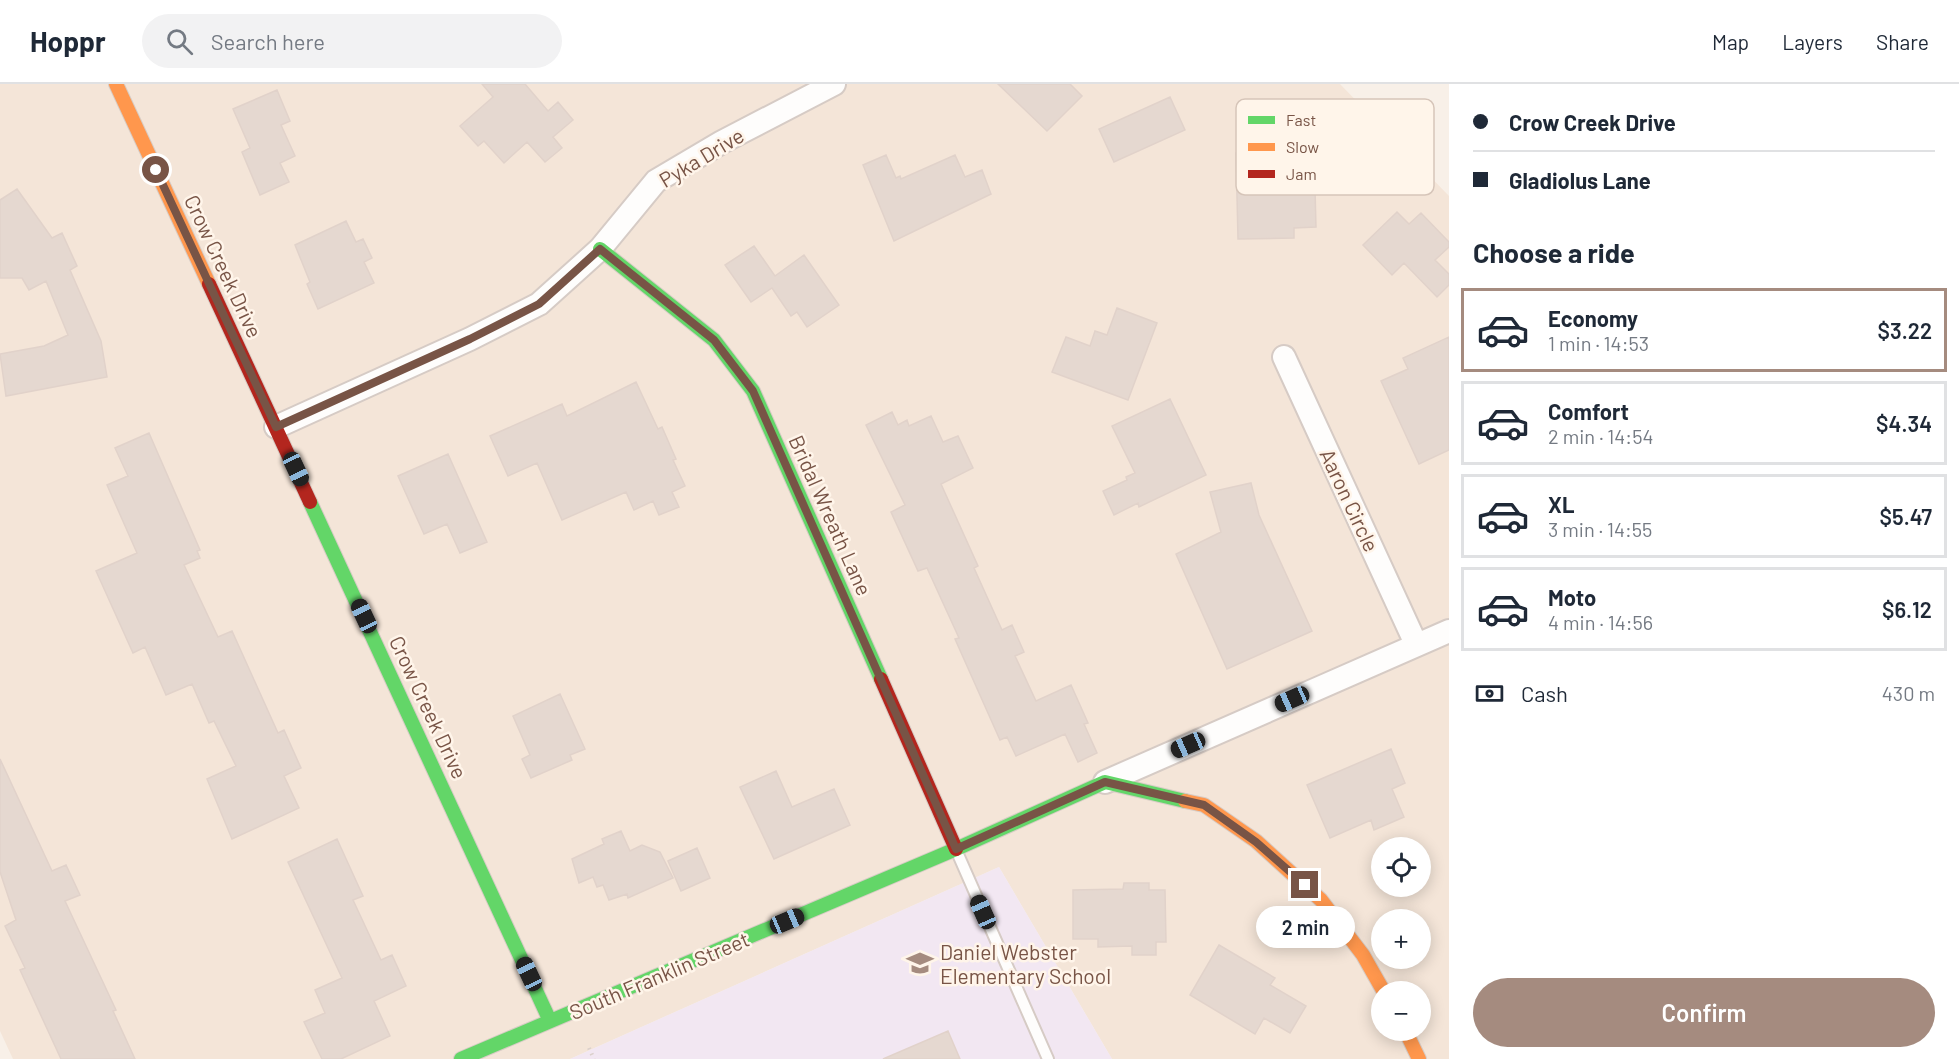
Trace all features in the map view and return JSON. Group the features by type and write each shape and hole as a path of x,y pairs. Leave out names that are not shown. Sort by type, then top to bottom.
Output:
{"street":[{"name":"Crow Creek Drive","path":"116,84 550,1021"},
{"name":"Pyka Drive","path":"276,427 470,339 539,304 600,249 656,181 722,142 834,84"},
{"name":"Bridal Wreath Lane","path":"600,249 714,340 753,391 956,849"},
{"name":"Aaron Circle","path":"1284,357 1416,644"},
{"name":"South Franklin Street","path":"461,1059 956,849 1449,631"},
{"path":"1105,782 1204,805 1256,842 1321,900 1363,954 1378,981"},
{"path":"1410,1041 1419,1059"}],"lane":[{"path":"956,849 1048,1059"}],"path":[{"path":"589,1048 594,1059"}],"shaded area":[{"path":"0,84 1340,84 1355,99 1236,99 1236,195 1434,195 1434,181 1449,196 1449,1059 1112,1059 999,867 570,1059 13,1059 0,1031"},
{"name":"Daniel Webster Elementary School","path":"999,867 1112,1059 570,1059"}],"building":[{"path":"482,84 525,84 548,111 558,102 573,120 553,137 562,148 545,162 527,142 504,163 484,141 478,146 460,126 493,97"},
{"path":"998,84 1070,84 1082,96 1047,131"},
{"path":"277,90 290,121 281,125 295,156 280,163 289,182 260,195 242,152 250,148 233,109"},
{"path":"1170,97 1185,130 1114,162 1099,129"},
{"path":"886,155 896,178 900,176 901,179 955,155 965,177 982,170 991,194 894,241 863,165"},
{"path":"17,189 52,238 62,233 77,266 70,270 101,341 107,377 6,396 0,354 44,346 68,335 46,281 29,290 22,278 0,278 0,200"},
{"path":"1237,195 1315,195 1316,227 1294,228 1294,238 1238,239"},
{"path":"1397,212 1409,224 1421,213 1449,242 1449,247 1435,260 1449,274 1449,285 1437,297 1404,263 1392,275 1363,245"},
{"path":"346,221 356,242 363,239 372,258 364,262 374,283 318,309 307,284 310,282 295,245"},
{"path":"754,246 775,276 804,255 839,305 807,327 797,312 791,316 772,288 751,302 725,265"},
{"path":"1117,308 1157,323 1128,400 1052,372 1066,337 1090,346 1095,331 1107,335"},
{"path":"1449,337 1449,450 1419,464 1381,381 1408,369 1403,358"},
{"path":"636,382 658,429 662,427 676,459 673,460 685,486 672,492 679,507 659,515 653,501 634,510 626,492 562,520 537,463 508,476 490,436 562,404 567,416"},
{"path":"1170,399 1206,475 1139,507 1138,503 1114,515 1103,491 1127,480 1126,477 1135,473 1112,426"},
{"path":"892,412 898,425 907,420 909,426 931,416 943,442 958,436 973,468 941,484 978,566 974,568 1002,630 1012,625 1024,652 1015,656 1036,701 1071,685 1088,723 1084,724 1097,753 1078,762 1065,734 1016,756 1007,737 1000,740 955,639 959,638 927,568 918,571 891,512 905,505 866,425"},
{"path":"149,433 200,550 197,551 200,558 184,565 218,637 232,631 278,733 284,730 301,768 284,776 299,808 232,839 207,779 236,766 214,721 209,723 192,684 166,695 145,647 133,653 96,571 137,553 107,485 128,476 115,448"},
{"path":"448,454 487,542 460,553 447,524 424,534 398,476"},
{"path":"1251,483 1259,515 1312,631 1227,669 1176,554 1221,532 1210,492"},
{"path":"560,694 585,749 570,755 572,760 531,778 522,759 530,755 513,716"},
{"path":"1391,749 1405,783 1392,789 1404,817 1374,830 1371,820 1330,838 1307,785"},
{"path":"0,759 52,871 66,865 80,895 65,901 116,1010 113,1011 135,1059 61,1059 20,970 25,968 5,926 16,920 0,872"},
{"path":"776,771 792,807 834,789 850,825 774,859 740,787"},
{"path":"621,831 630,851 642,845 660,852 673,878 628,898 627,894 609,900 603,885 597,887 593,877 579,883 572,859 604,844 602,839"},
{"path":"337,839 363,896 353,900 381,960 392,955 406,986 374,1001 390,1036 341,1059 322,1059 304,1022 325,1013 315,990 342,978 288,862"},
{"path":"697,848 710,878 681,891 668,861"},
{"path":"1124,883 1149,883 1149,890 1165,890 1166,942 1156,942 1156,955 1132,955 1132,946 1098,947 1098,939 1073,939 1073,890 1123,889"},
{"path":"1219,945 1275,978 1270,985 1306,1006 1290,1033 1264,1018 1255,1034 1190,995"},
{"path":"948,1031 960,1059 883,1059"}],"traffic: fast":[{"path":"600,249 714,340 753,391 881,679"},
{"path":"310,502 550,1021"},
{"path":"461,1059 956,849 1105,782 1185,801"}],"traffic: slow":[{"path":"116,84 209,284"},
{"path":"1185,801 1204,805 1256,841 1321,900 1363,955 1378,981"},
{"path":"1410,1041 1419,1059"}],"traffic: jam":[{"path":"209,284 310,502"},
{"path":"881,679 956,849"}],"place":[{"name":"Daniel Webster Elementary School","path":"920,963"}],"route":[{"path":"156,170 276,427 470,339 539,304 600,249 714,340 753,391 956,849 1105,782 1204,805 1256,842 1305,885"}]}
